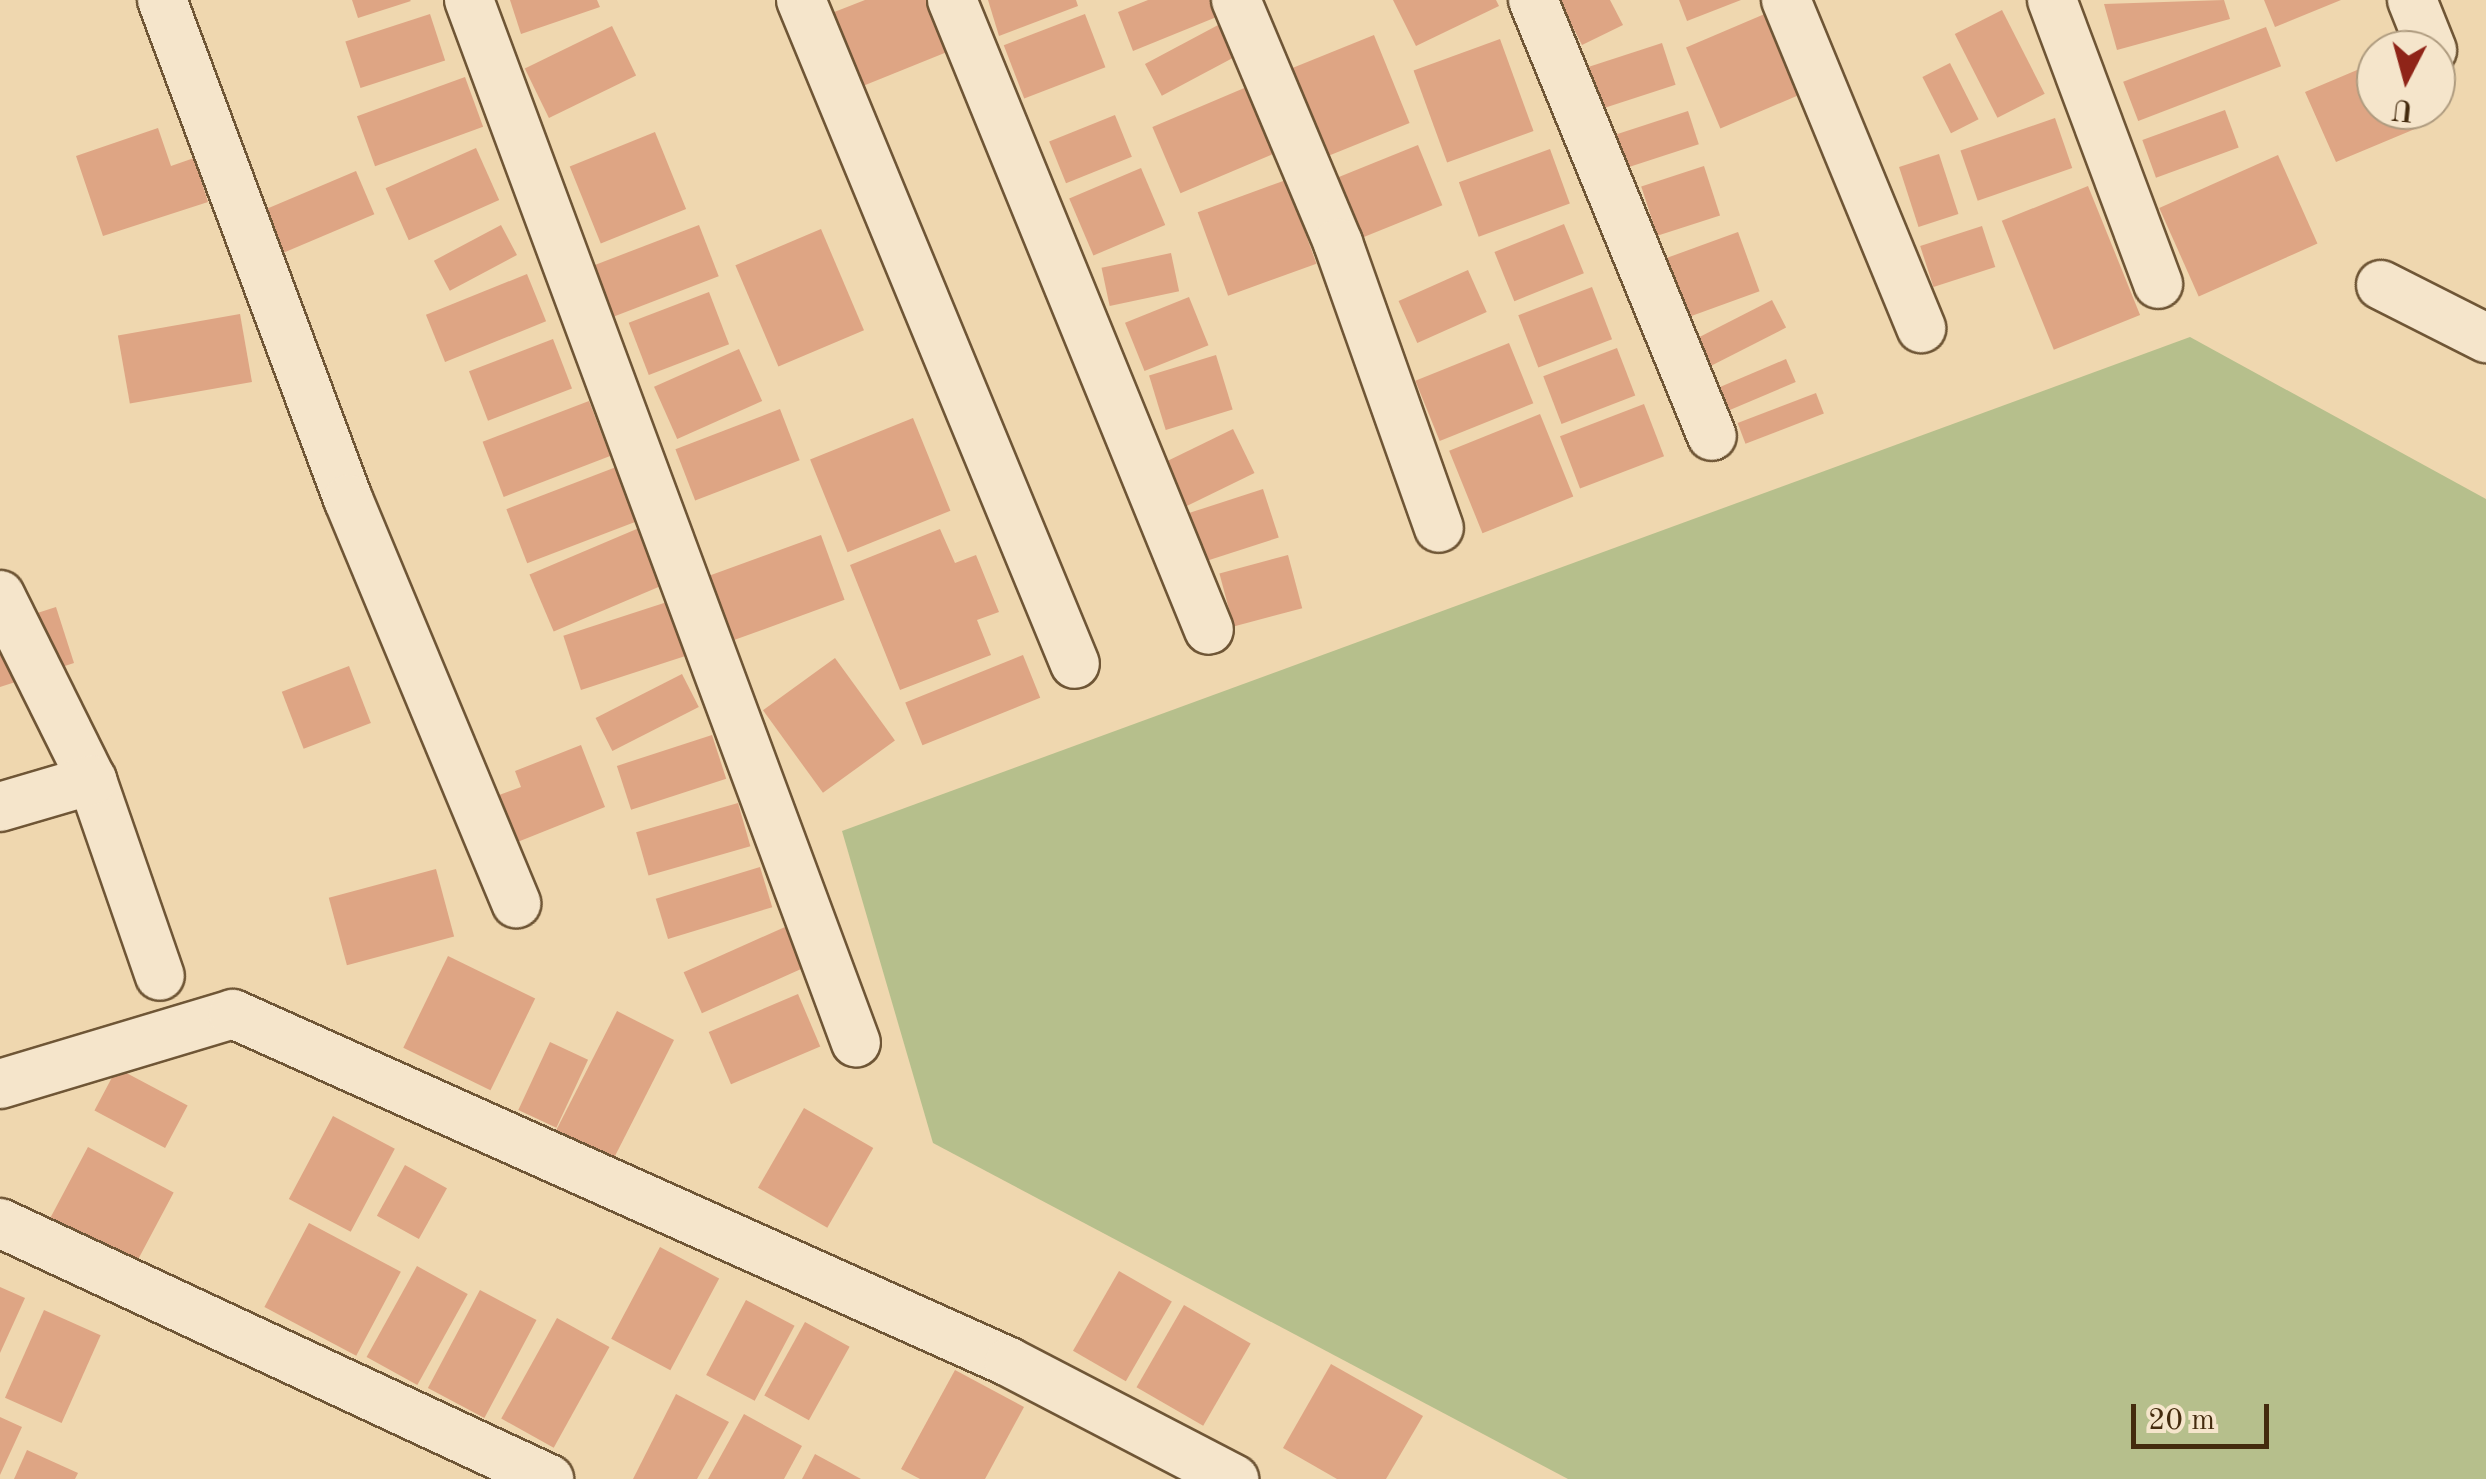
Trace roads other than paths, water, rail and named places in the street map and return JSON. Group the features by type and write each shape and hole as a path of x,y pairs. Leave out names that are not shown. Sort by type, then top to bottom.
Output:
{"street":[{"path":"162,0 328,449 516,903"},
{"path":"469,0 856,1044"},
{"path":"801,0 1075,664"},
{"path":"952,0 1209,630"},
{"path":"1236,0 1338,242 1439,528"},
{"path":"1533,0 1712,436"},
{"path":"1786,0 1921,328"},
{"path":"2052,0 2158,284"},
{"path":"2412,0 2424,30"},
{"path":"2381,285 2486,338"},
{"path":"0,595 92,780 160,976"},
{"path":"0,806 92,780"},
{"path":"0,1084 233,1014 1009,1362 1234,1479"},
{"path":"0,1223 549,1479"}]}
